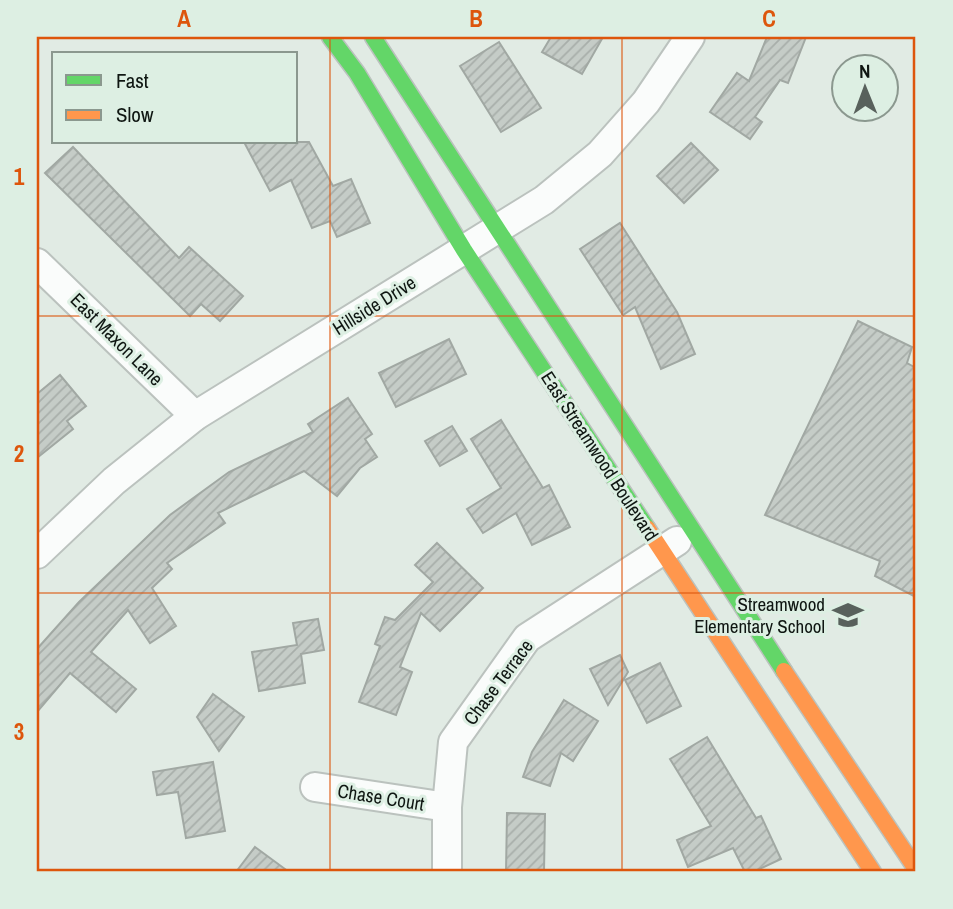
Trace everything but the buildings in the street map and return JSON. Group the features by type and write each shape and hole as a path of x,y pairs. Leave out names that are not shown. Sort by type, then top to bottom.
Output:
{"street":[{"name":"East Streamwood Boulevard","path":"330,37 357,73 464,250 873,872"},
{"name":"East Streamwood Boulevard","path":"373,37 499,228 691,532 916,869"},
{"name":"Hillside Drive","path":"37,554 114,481 195,416 544,200 600,154 646,102 690,37"},
{"name":"East Maxon Lane","path":"37,263 195,416"},
{"name":"Chase Terrace","path":"447,872 447,807 453,742 527,638 691,532"},
{"name":"Chase Court","path":"315,787 447,807"}],"traffic: fast":[{"path":"330,37 357,73 464,250 647,528"},
{"path":"373,37 784,671"}],"traffic: slow":[{"path":"647,528 873,872"},
{"path":"784,671 916,869"}],"place":[{"name":"Streamwood Elementary School","path":"848,615"}]}
